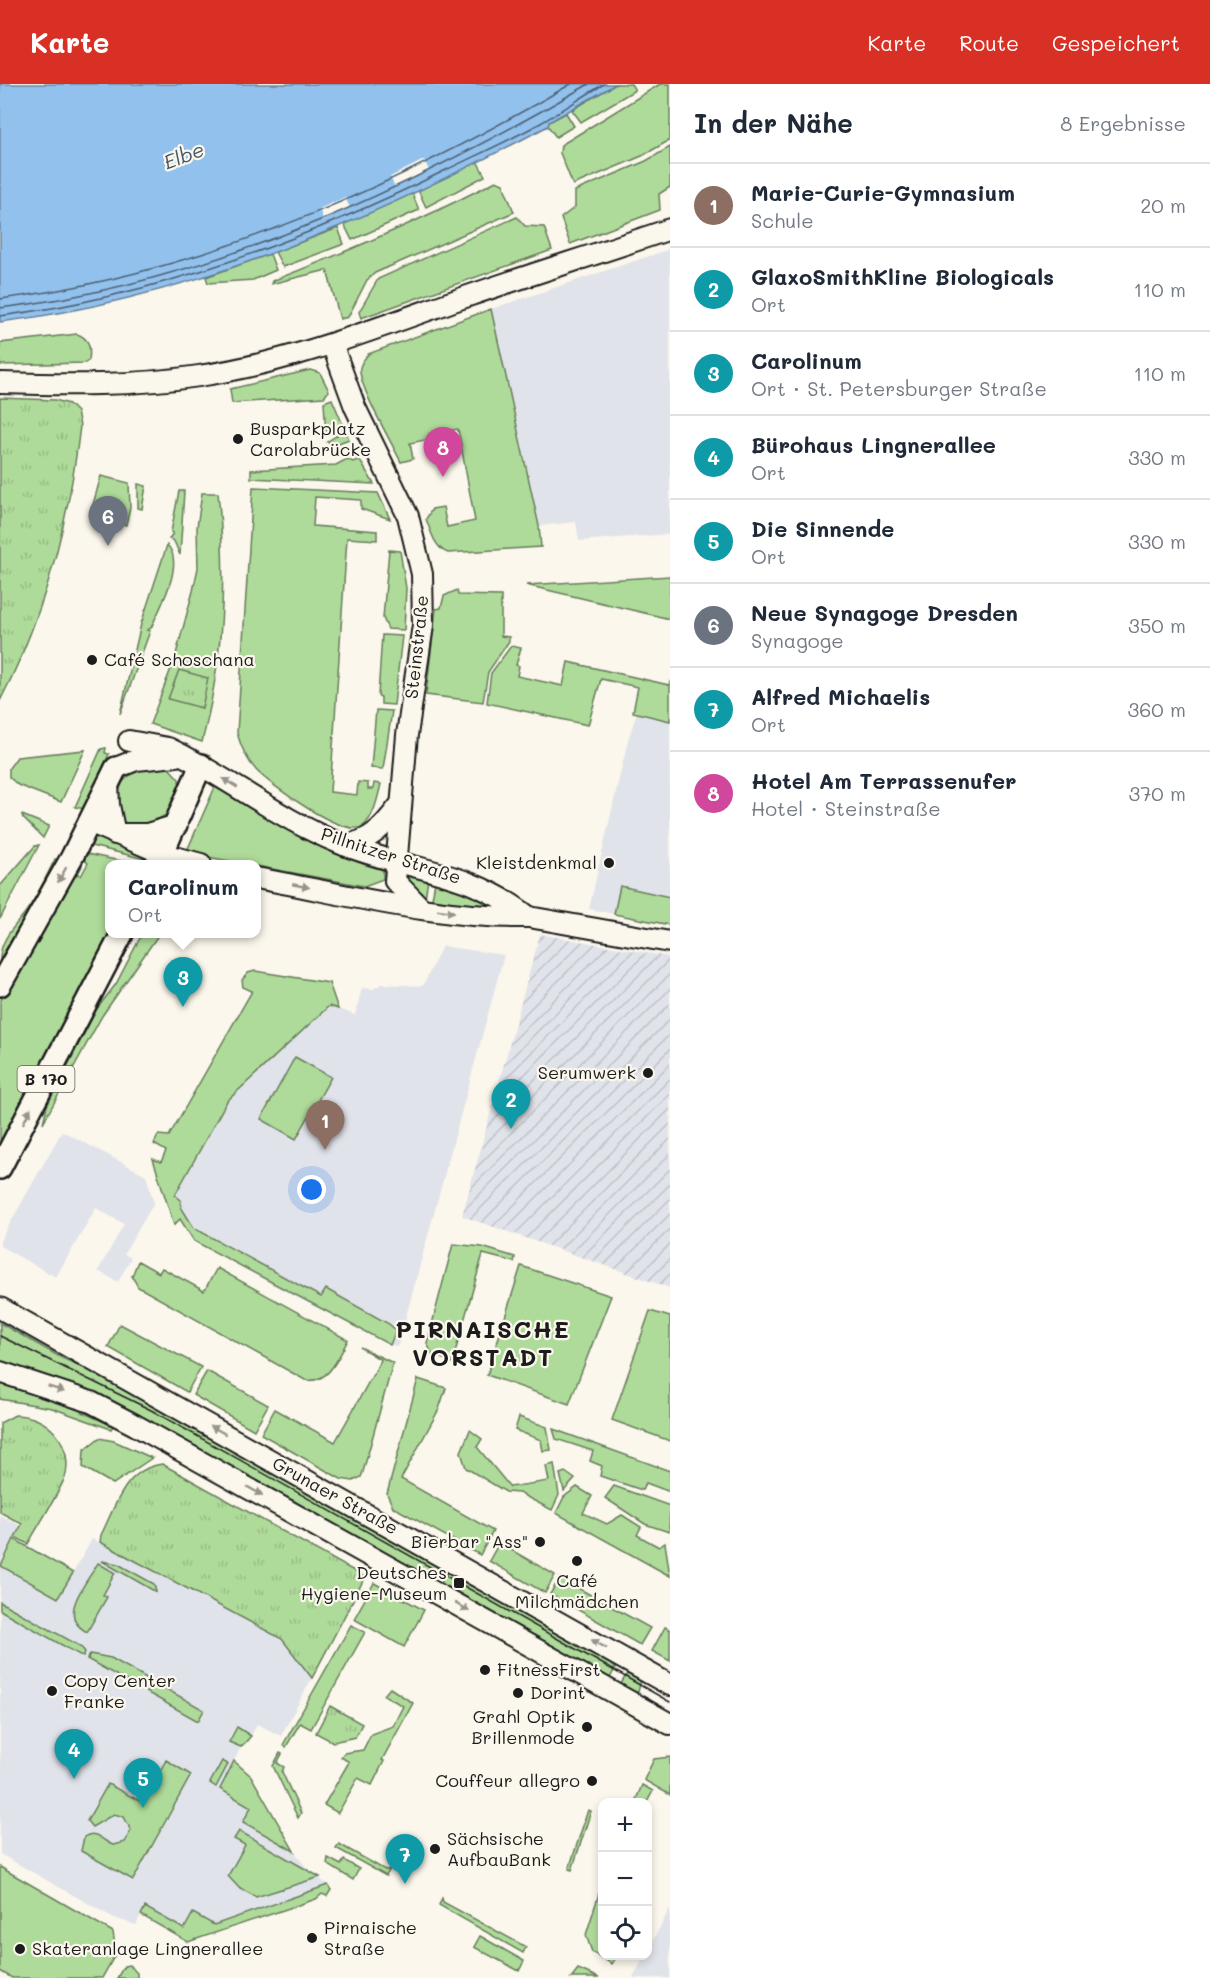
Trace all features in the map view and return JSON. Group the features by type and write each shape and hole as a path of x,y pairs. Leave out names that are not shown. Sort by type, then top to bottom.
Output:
{"main road":[{"path":"0,383 97,384 197,377 261,364 332,344 670,229"},
{"name":"Steinstraße","path":"332,344 355,407 408,516 420,561 423,625 407,735 395,881"},
{"name":"Pillnitzer Straße","path":"129,741 168,748 301,825 343,845 452,875 476,884 512,904 529,917"},
{"path":"0,985 72,857 88,822 112,776 136,760 193,761 177,825 161,859 88,822"},
{"path":"112,776 109,805 115,834"},
{"path":"343,845 361,843 375,834 400,805"},
{"path":"115,834 147,834 177,825"},
{"name":"Pillnitzer Straße","path":"261,879 420,907 479,915 529,917"},
{"path":"346,895 395,881 420,907"},
{"path":"529,917 670,942"},
{"name":"B 170","path":"0,1168 119,938"},
{"name":"Grunaer Straße","path":"0,1308 670,1685"},
{"name":"Grunaer Straße","path":"0,1372 91,1402 135,1425 670,1724"}],"shaded area":[{"path":"670,249 670,534 579,541 576,522 539,526 491,309"},
{"path":"637,712 670,721 670,925 589,909 628,740"},
{"path":"540,934 670,957 670,1288 462,1216"},
{"path":"442,946 504,955 398,1346 390,1345 292,1295 194,1241 170,1204 227,1101 330,1006 355,1015 362,988 373,989 382,984 423,986"},
{"path":"62,1131 146,1175 154,1203 124,1254 131,1258 118,1282 98,1271 124,1224 96,1208 56,1277 0,1246 0,1241"},
{"path":"0,1515 21,1526 1,1562 59,1598 92,1539 165,1575 282,1639 312,1678 281,1736 257,1724 248,1742 241,1747 220,1789 251,1807 244,1822 294,1851 309,1871 330,1886 214,1925 184,1929 145,1907 136,1925 114,1918 0,1854"},
{"path":"670,1908 670,1978 633,1977 643,1960 652,1960 652,1942"}],"green space":[{"path":"616,84 631,84 635,90 581,122 572,110"},
{"path":"660,84 670,84 670,140 642,156 573,185 560,153 561,145"},
{"path":"566,113 574,126 556,137 548,126 549,122"},
{"path":"670,147 670,187 659,194 660,210 570,244 561,218 575,207 575,191 646,161"},
{"path":"477,161 485,176 426,207 418,190"},
{"path":"496,181 503,184 514,212 375,273 367,280 348,317 340,319 327,270 271,284 272,281 413,222"},
{"path":"412,193 419,210 352,240 344,224"},
{"path":"517,217 525,226 544,227 552,250 361,318 359,312 378,279"},
{"path":"338,228 344,244 283,267 275,252"},
{"path":"270,254 276,270 253,280 208,283 206,277"},
{"path":"491,309 539,526 541,547 448,553 437,544 426,519 432,509 443,507 447,527 475,521 458,429 429,434 430,439 410,443 413,459 401,462 365,390 360,368 368,354"},
{"path":"77,334 87,341 89,347 89,360 85,363 0,365 0,343"},
{"path":"310,370 320,373 329,391 324,397 232,403 230,389"},
{"path":"0,398 55,400 69,404 77,412 80,426 69,497 42,602 16,669 0,701"},
{"path":"332,399 349,439 336,444 327,442 340,433 338,430 326,435 324,402"},
{"path":"347,459 353,462 359,459 374,484 251,478 251,470 336,465"},
{"path":"101,476 129,483 130,508 126,525 90,515"},
{"path":"138,484 146,486 142,509 138,508"},
{"path":"253,487 378,493 390,519 361,509 361,500 315,497 313,526 377,531 377,540 347,538 330,792 357,795 358,782 368,783 368,789 373,789 374,783 381,784 373,812 363,826 354,828 325,818 276,787 256,770 242,748 237,733"},
{"path":"179,491 184,491 180,555 174,541 169,539 173,533 171,532"},
{"path":"202,493 218,493 223,586 215,679 202,742 150,724 175,658 193,591 198,568 197,527"},
{"path":"167,545 174,563 169,586 151,628 147,630 150,631 120,714 141,624"},
{"path":"389,550 400,551 406,588 404,630 388,629 383,618"},
{"path":"670,576 670,619 526,585"},
{"path":"457,590 458,595 501,596 501,636 509,637 509,641 488,672 483,702 426,695 436,609 441,608 444,596"},
{"path":"382,635 402,636 394,705 381,704 381,697 378,696"},
{"path":"511,646 521,648 516,665 519,666 517,676 563,686 568,662 669,685 670,681 670,721 633,712 638,687 601,679 588,725 487,703 491,673"},
{"path":"179,670 208,678 202,708 168,699"},
{"path":"376,710 392,711 383,769 371,768"},
{"path":"106,748 105,753 109,754 84,809 75,807 101,749"},
{"path":"85,750 61,802 18,785 9,777 9,768 17,757"},
{"path":"157,765 168,767 179,779 177,801 166,815 128,828 122,824 120,811 119,791 122,784 134,773"},
{"path":"215,787 317,845 383,870 383,879 364,886 261,867 261,860 224,860 186,853"},
{"path":"22,815 49,826 43,838 23,818"},
{"path":"92,835 150,857 149,860 87,845"},
{"path":"39,845 0,919 0,886 35,846"},
{"path":"87,854 116,860 105,860 105,938 108,938 89,983 0,1152 0,1002 76,863 82,866 78,874 81,876 88,863 84,860"},
{"path":"55,859 60,861 0,959 3,944 34,900"},
{"path":"408,875 428,880 425,898 405,884 405,877"},
{"path":"435,882 462,888 508,911 432,899"},
{"path":"620,886 670,897 670,925 614,914"},
{"path":"140,938 156,938 102,1016 43,1123 47,1106 96,1010 116,984"},
{"path":"255,971 329,983 338,1009 329,1006 227,1101 175,1195 181,1200 181,1207 194,1228 321,1297 326,1289 389,1324 396,1330 390,1345 194,1241 180,1219 174,1225 153,1159 161,1162 166,1151 154,1144 158,1135 169,1136 252,991 243,987 242,980 248,973"},
{"path":"295,1057 331,1077 296,1139 261,1119"},
{"path":"453,1244 482,1247 515,1257 514,1262 483,1254 452,1363 432,1354 427,1343"},
{"path":"138,1261 159,1273 162,1268 204,1291 217,1268 348,1340 327,1374 313,1380 305,1380 138,1287 132,1276"},
{"path":"521,1266 611,1296 569,1404 487,1375"},
{"path":"650,1311 670,1317 670,1441 612,1420"},
{"path":"0,1323 62,1358 125,1385 446,1565 435,1585 0,1365"},
{"path":"120,1324 201,1367 187,1392 108,1347"},
{"path":"360,1347 393,1363 363,1472 361,1477 353,1481 341,1479 261,1434 275,1409 335,1442 381,1360"},
{"path":"207,1371 268,1405 254,1430 193,1395"},
{"path":"418,1379 446,1388 439,1409 401,1479 493,1531 480,1555 393,1507 387,1494"},
{"path":"0,1383 69,1406 113,1426 111,1429 52,1408 0,1399"},
{"path":"15,1415 27,1416 47,1425 61,1441 67,1462 64,1480 28,1544 15,1537 22,1524 0,1512 0,1423"},
{"path":"519,1417 547,1427 551,1450 543,1451 541,1440 515,1430"},
{"path":"553,1429 670,1471 670,1492 646,1483 642,1490 600,1476 602,1466 590,1461 593,1451 556,1439"},
{"path":"470,1430 482,1439 477,1447 510,1487 549,1481 546,1466 554,1464 559,1495 552,1510 519,1493 506,1492 466,1468 461,1452"},
{"path":"99,1438 114,1441 152,1458 113,1484 83,1467 84,1450"},
{"path":"162,1464 365,1577 312,1678 282,1639 100,1542 117,1501 130,1481 149,1467"},
{"path":"565,1472 575,1479 564,1491 560,1474"},
{"path":"614,1486 670,1506 669,1532 645,1524 605,1498"},
{"path":"577,1487 592,1496 583,1513 607,1524 622,1515 641,1527 637,1535 659,1547 665,1543 670,1576 556,1513 564,1497"},
{"path":"14,1539 73,1573 58,1598 1,1566"},
{"path":"499,1543 555,1575 545,1593 489,1561"},
{"path":"102,1561 118,1564 154,1584 156,1592"},
{"path":"98,1563 115,1573 103,1595 107,1597 87,1632 78,1625 74,1617 74,1609 76,1599"},
{"path":"447,1572 616,1667 610,1678 441,1583"},
{"path":"560,1578 650,1628 640,1645 550,1594"},
{"path":"374,1583 424,1610 404,1647 354,1619"},
{"path":"0,1602 80,1646 85,1652 83,1657 0,1610"},
{"path":"351,1625 365,1632 311,1729 300,1723 286,1747 283,1745"},
{"path":"665,1627 670,1630 670,1661 652,1651"},
{"path":"90,1654 111,1658 204,1710 198,1721 87,1659"},
{"path":"630,1669 641,1680 638,1692 632,1694 619,1687"},
{"path":"390,1688 413,1703 382,1760 384,1761 372,1785 358,1778 338,1813 324,1805 349,1762 341,1757 344,1753 363,1750 371,1734 393,1726 403,1706 384,1695"},
{"path":"330,1706 362,1724 355,1737 333,1742 316,1733"},
{"path":"237,1727 251,1736 241,1747 229,1742"},
{"path":"280,1753 282,1754 277,1763 284,1767 282,1772 301,1813 298,1818 273,1766"},
{"path":"670,1757 670,1795 644,1780 654,1759"},
{"path":"166,1760 191,1775 133,1880 81,1851 84,1837 92,1834 113,1845 125,1842 131,1830 124,1817 114,1814 92,1827 87,1821 108,1784 143,1803"},
{"path":"222,1761 228,1764 216,1787 210,1783"},
{"path":"234,1761 251,1776 294,1851 243,1822 251,1807 220,1789"},
{"path":"642,1785 653,1791 649,1798 637,1798"},
{"path":"588,1810 591,1811 572,1870 569,1869"},
{"path":"239,1831 320,1877 256,1897 239,1888 228,1876 245,1845 234,1839"},
{"path":"339,1844 385,1870 390,1869 386,1876 336,1848"},
{"path":"328,1858 341,1865 344,1860 359,1869 353,1880 327,1864"},
{"path":"0,1867 113,1932 116,1953 102,1978 12,1978 0,1971"},
{"path":"328,1885 331,1890 327,1896 322,1894 316,1899 188,1942 141,1915 145,1907 184,1929 193,1913 214,1925"},
{"path":"598,1897 598,1956 592,1952 586,1935"},
{"path":"442,1898 443,1902 526,1947 523,1953 439,1905"},
{"path":"480,1936 524,1961 519,1971 474,1947"},
{"path":"129,1965 137,1973 137,1978 117,1978 124,1966"},
{"path":"578,1969 599,1978 571,1978"}],"water":[{"name":"Elbe","path":"0,84 616,84 549,122 548,126 483,160 350,222 283,249 144,294 72,310 0,322"}],"pier":[{"path":"424,160 429,170 395,187 390,177"},
{"path":"345,197 350,208 323,219 319,209"}],"tram line":[{"path":"0,1336 151,1410 670,1702"}],"place":[{"name":"Busparkplatz Carolabrücke","path":"238,439"},
{"name":"Hotel Am Terrassenufer","path":"443,477"},
{"name":"Neue Synagoge Dresden","path":"108,546"},
{"name":"Café Schoschana","path":"92,660"},
{"name":"Kleistdenkmal","path":"609,863"},
{"name":"Carolinum","path":"183,1007"},
{"name":"Serumwerk","path":"648,1073"},
{"name":"GlaxoSmithKline Biologicals","path":"511,1129"},
{"name":"Marie-Curie-Gymnasium","path":"325,1150"},
{"name":"Bierbar \"Ass\"","path":"540,1542"},
{"name":"Café Milchmädchen","path":"577,1561"},
{"name":"Deutsches Hygiene-Museum","path":"459,1583"},
{"name":"FitnessFirst","path":"485,1670"},
{"name":"Copy Center Franke","path":"52,1691"},
{"name":"Dorint","path":"518,1693"},
{"name":"Grahl Optik Brillenmode","path":"587,1727"},
{"name":"Bürohaus Lingnerallee","path":"74,1779"},
{"name":"Couffeur allegro","path":"592,1781"},
{"name":"Die Sinnende","path":"143,1808"},
{"name":"Sächsische AufbauBank","path":"435,1849"},
{"name":"Alfred Michaelis","path":"405,1884"},
{"name":"Pirnaische Straße","path":"312,1938"},
{"name":"Skateranlage Lingnerallee","path":"20,1949"}],"district":[{"name":"PIRNAISCHE VORSTADT","path":"483,1344"}]}
